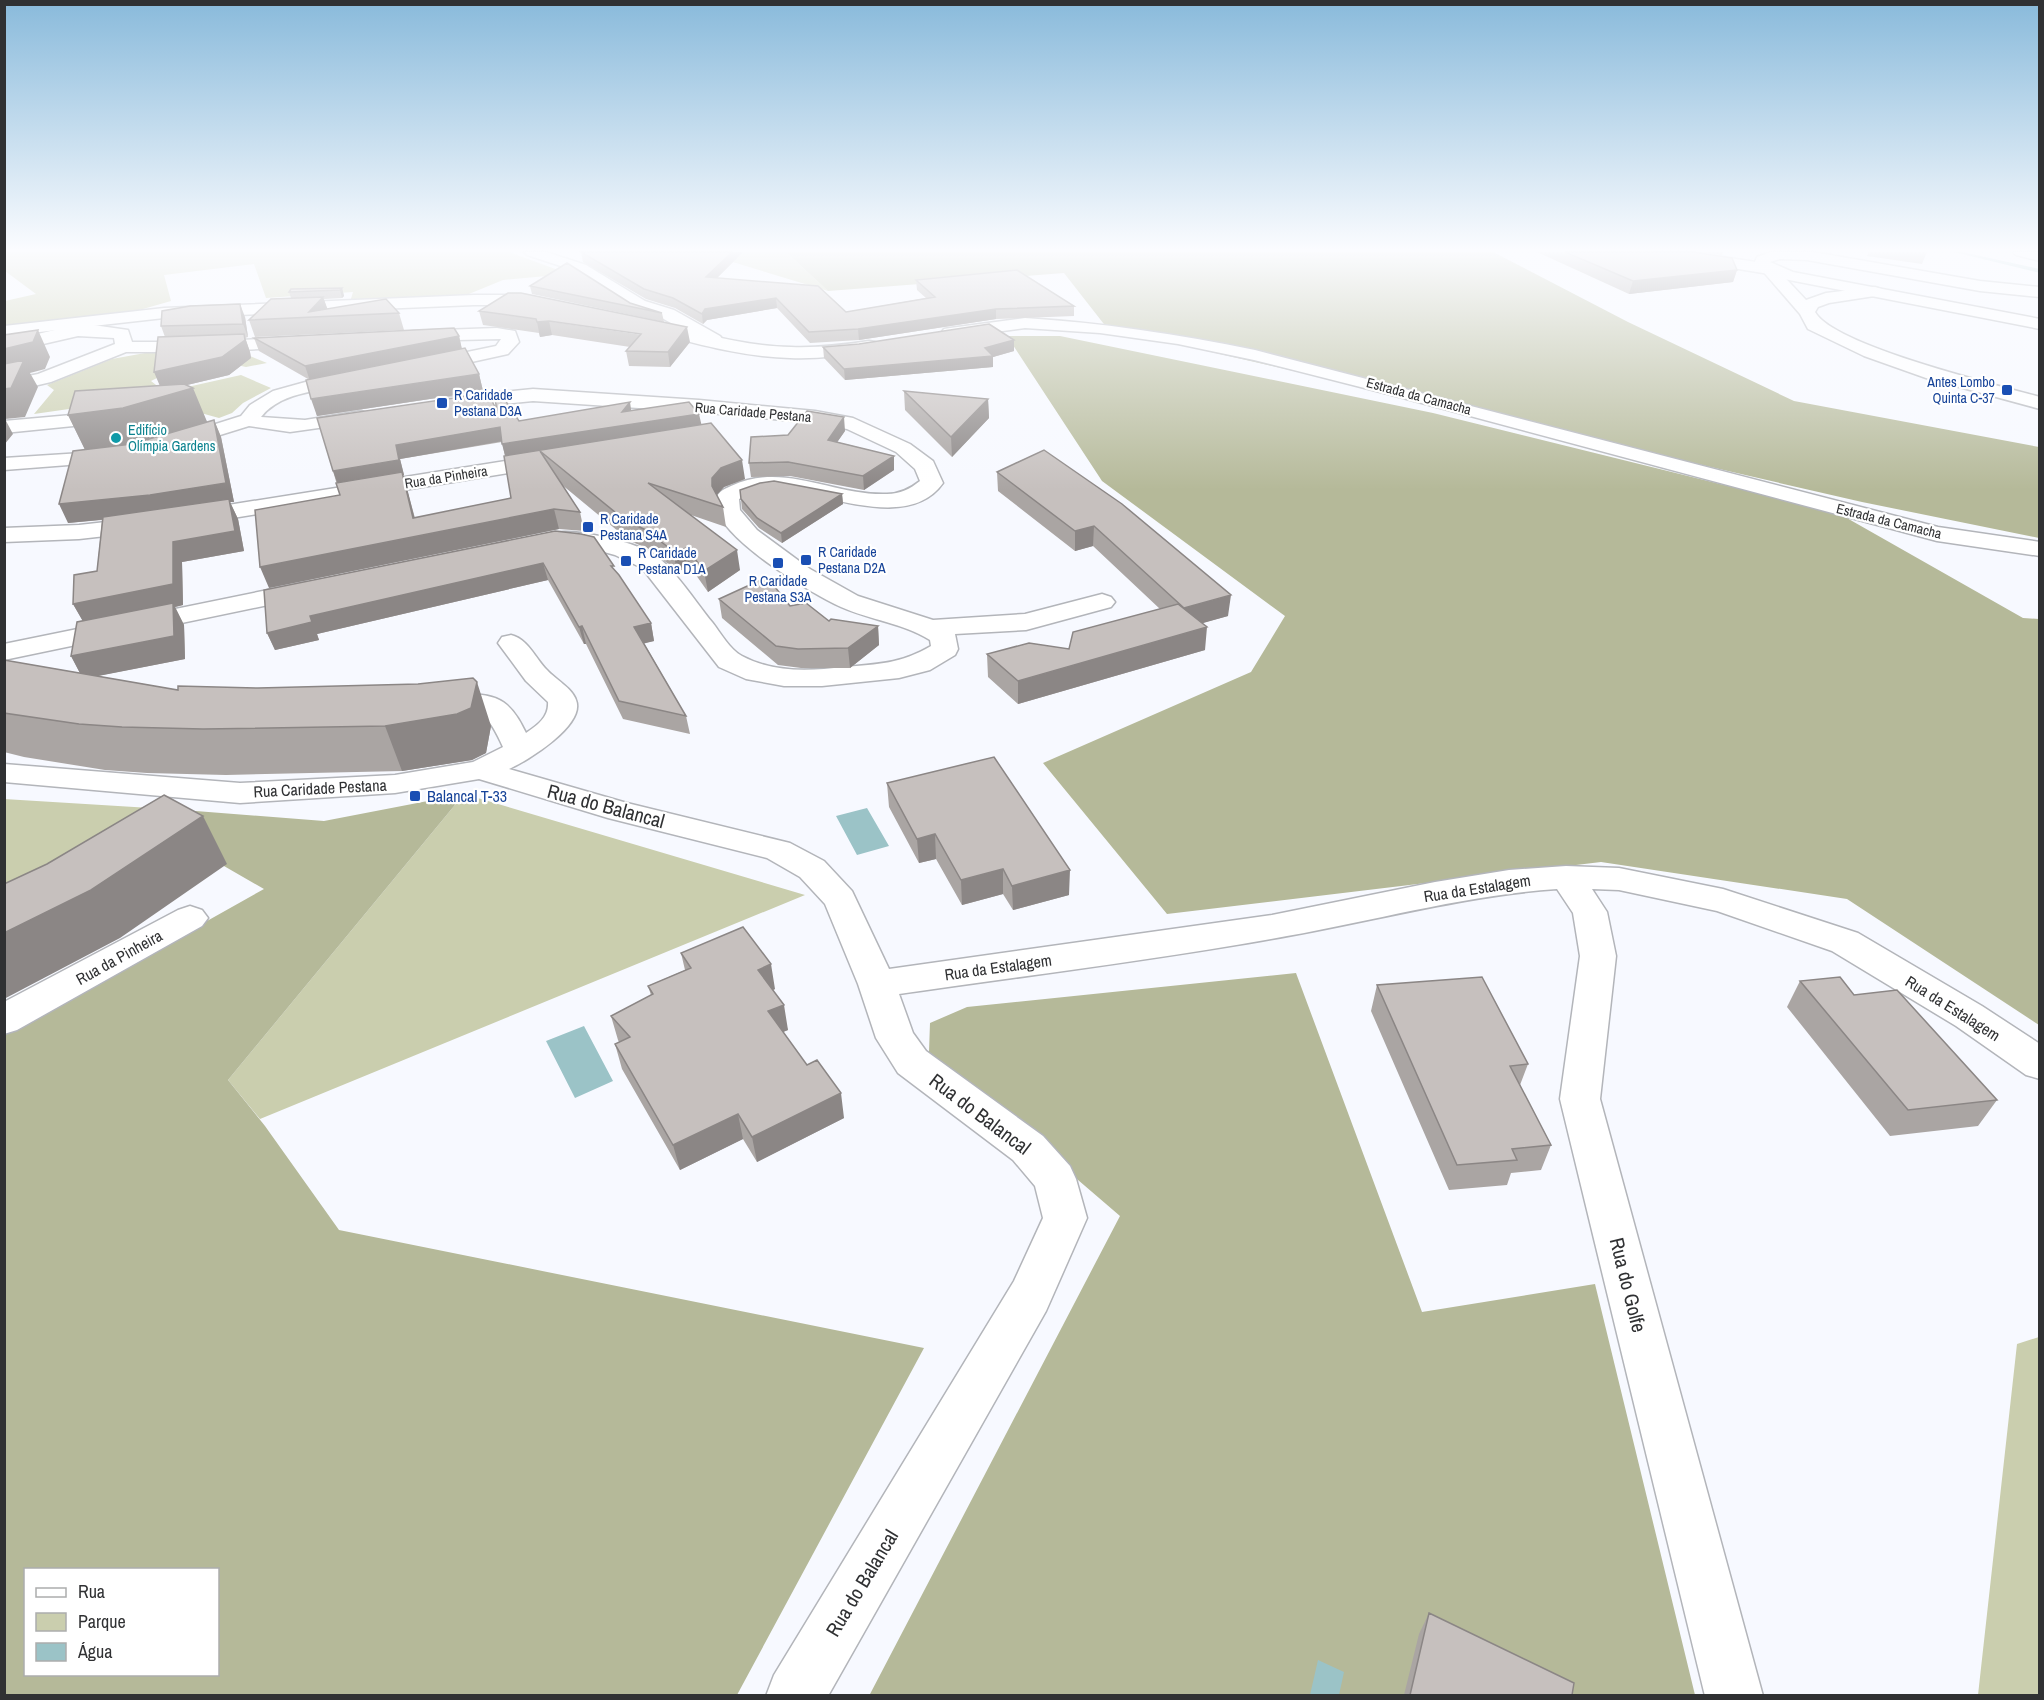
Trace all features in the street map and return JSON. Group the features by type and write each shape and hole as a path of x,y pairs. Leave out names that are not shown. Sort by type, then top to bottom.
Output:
{"street":[{"path":"4,348 84,331"},
{"path":"113,331 122,334 124,347"},
{"path":"675,331 760,350 809,353 886,344"},
{"path":"699,331 714,340"},
{"name":"Estrada da Camacha","path":"933,336 966,331"},
{"name":"Estrada da Camacha","path":"1124,331 1178,339 1255,355 1937,534 2040,549"},
{"path":"1829,331 1870,352 1933,374 2040,403"},
{"path":"396,337 497,333 509,335 510,342 502,350 406,369"},
{"path":"4,387 44,378 124,347 200,347 327,340"},
{"path":"248,420 255,409 282,394 371,376"},
{"name":"Rua Caridade Pestana","path":"430,406 486,398 532,396 699,406 815,417 853,424 903,448 925,466 932,483 914,496 892,501 872,502 797,484 759,484 738,489 729,496 728,509 744,531 807,578 849,602 932,628"},
{"path":"4,464 65,462 143,452 248,420 262,425 293,428 384,414"},
{"path":"4,427 133,415"},
{"path":"733,430 815,417"},
{"name":"Rua da Pinheira","path":"4,535 80,532 159,523 569,457"},
{"path":"536,542 560,538 587,540 623,550 651,563 729,661 756,673 784,678 822,678 899,670 920,664 945,649 943,636 932,628"},
{"path":"4,652 327,586"},
{"path":"932,628 1026,622 1102,602"},
{"name":"Rua Caridade Pestana","path":"4,773 240,793 395,784 480,770 520,751 555,724 563,711 562,700 536,675 511,643"},
{"path":"409,708 468,703 486,705 498,710 505,717 520,751"},
{"name":"Rua do Balancal","path":"480,770 619,811 778,850 812,869 840,899 877,984 895,1038 912,1062 1028,1148 1055,1179 1065,1218 1030,1296 795,1695"},
{"name":"Rua da Estalagem","path":"877,984 1272,927 1435,893 1509,881 1566,877 1619,879 1723,901 1845,942 1969,1016 2040,1065"},
{"name":"Rua do Golfe","path":"1566,877 1590,912 1598,956 1580,1099 1734,1695"},
{"name":"Rua da Pinheira","path":"4,1020 37,991 190,918"}],"green space":[{"path":"1121,331 1648,331 1794,401 2039,447 2039,538 1862,502"},
{"path":"1007,336 1060,336 1433,413 1838,513 2023,618 2039,619 2039,1025 1847,899 1601,862 1167,914 1043,763 1251,672 1285,616 1102,481"},
{"path":"240,352 267,363 246,367 199,357 151,381 165,392 241,375 271,388 243,403 232,413 219,418 146,398 34,414 54,390 47,385 112,359 145,353"},
{"path":"464,794 805,895 260,1119 228,1080"},
{"path":"464,794 228,1080 265,1126 339,1230 924,1348 737,1695 5,1695 4,1035 264,889 172,836 183,810 324,821"},
{"path":"4,799 183,810 5,897"},
{"path":"1296,973 1422,1312 1595,1284 1695,1695 869,1696 1120,1216 929,1052 930,1023 967,1007"},
{"path":"2039,1337 2039,1695 1978,1695 2017,1344"}],"water":[{"path":"867,808 889,846 857,855 836,816"},
{"path":"584,1026 613,1081 575,1098 546,1041"},
{"path":"1318,1660 1344,1672 1339,1695 1310,1695"}],"building":[{"path":"37,331 33,342 4,349 4,335"},
{"path":"387,331 456,331 459,336 305,366 254,338"},
{"path":"622,331 684,331 668,352 626,351 641,334"},
{"path":"941,331 1000,331 1014,340 985,348 993,356 844,369 823,347"},
{"path":"244,334 245,340 222,357 154,372 158,337"},
{"path":"465,348 479,374 311,399 306,380"},
{"path":"24,360 11,388 4,389 4,364"},
{"path":"184,384 193,388 123,408 68,415 75,391"},
{"path":"499,391 519,421 630,402 622,412 689,402 699,414 502,444 500,427 396,445 399,460 333,471 317,418 488,393 497,411 494,392"},
{"path":"904,391 988,399 951,437"},
{"path":"807,411 844,417 828,440 894,456 863,476 788,462 749,463 751,437 788,435"},
{"path":"214,420 226,483 150,495 59,504 73,451 132,444"},
{"path":"711,423 742,460 721,468 712,478 712,486 723,507 648,483 737,550 704,571 687,548 673,551 646,530 626,521 540,451 580,512 554,509 260,567 255,510 340,495 336,483 402,472 413,518 511,498 504,456"},
{"path":"1044,450 1122,504 1231,595 1184,608 1094,526 1075,531 997,472"},
{"path":"774,481 842,494 781,533 757,518 741,499 740,490"},
{"path":"229,499 235,531 173,542 173,584 73,604 74,575 97,571 103,517"},
{"path":"555,531 594,537 614,566 611,566 651,623 634,627 686,716 619,701 582,626 579,627 543,563 310,616 312,622 267,633 264,590"},
{"path":"767,577 790,606 806,603 829,621 831,619 878,626 848,648 798,649 776,646 719,599"},
{"path":"173,603 174,636 71,656 77,622"},
{"path":"1178,604 1207,627 1018,681 987,654 1029,643 1069,649 1073,632"},
{"path":"4,660 178,690 178,686 258,688 418,684 473,678 477,682 471,708 457,714 385,726 203,729 122,727 79,724 4,713"},
{"path":"994,757 1070,870 1012,886 1003,869 961,880 935,834 917,839 887,783"},
{"path":"164,795 203,816 91,890 4,933 4,884 47,864"},
{"path":"743,927 771,964 758,970 784,1005 768,1011 807,1065 817,1060 841,1093 752,1137 738,1114 673,1145 615,1044 630,1037 611,1016 653,994 648,986 691,968 681,953"},
{"path":"1482,977 1528,1064 1510,1066 1551,1145 1512,1149 1517,1160 1457,1165 1377,985"},
{"path":"1840,977 1854,995 1897,990 1997,1100 1908,1110 1800,981"},
{"path":"1429,1613 1574,1683 1572,1695 1410,1695"}],"place":[{"name":"Antes Lombo Quinta C-37","path":"2007,390"},
{"name":"R Caridade Pestana D3A","path":"442,403"},
{"name":"Edifício Olímpia Gardens","path":"116,438"},
{"name":"R Caridade Pestana S4A","path":"588,527"},
{"name":"R Caridade Pestana D2A","path":"806,560"},
{"name":"R Caridade Pestana D1A","path":"626,561"},
{"name":"R Caridade Pestana S3A","path":"778,563"},
{"name":"Balancal T-33","path":"415,796"}]}
